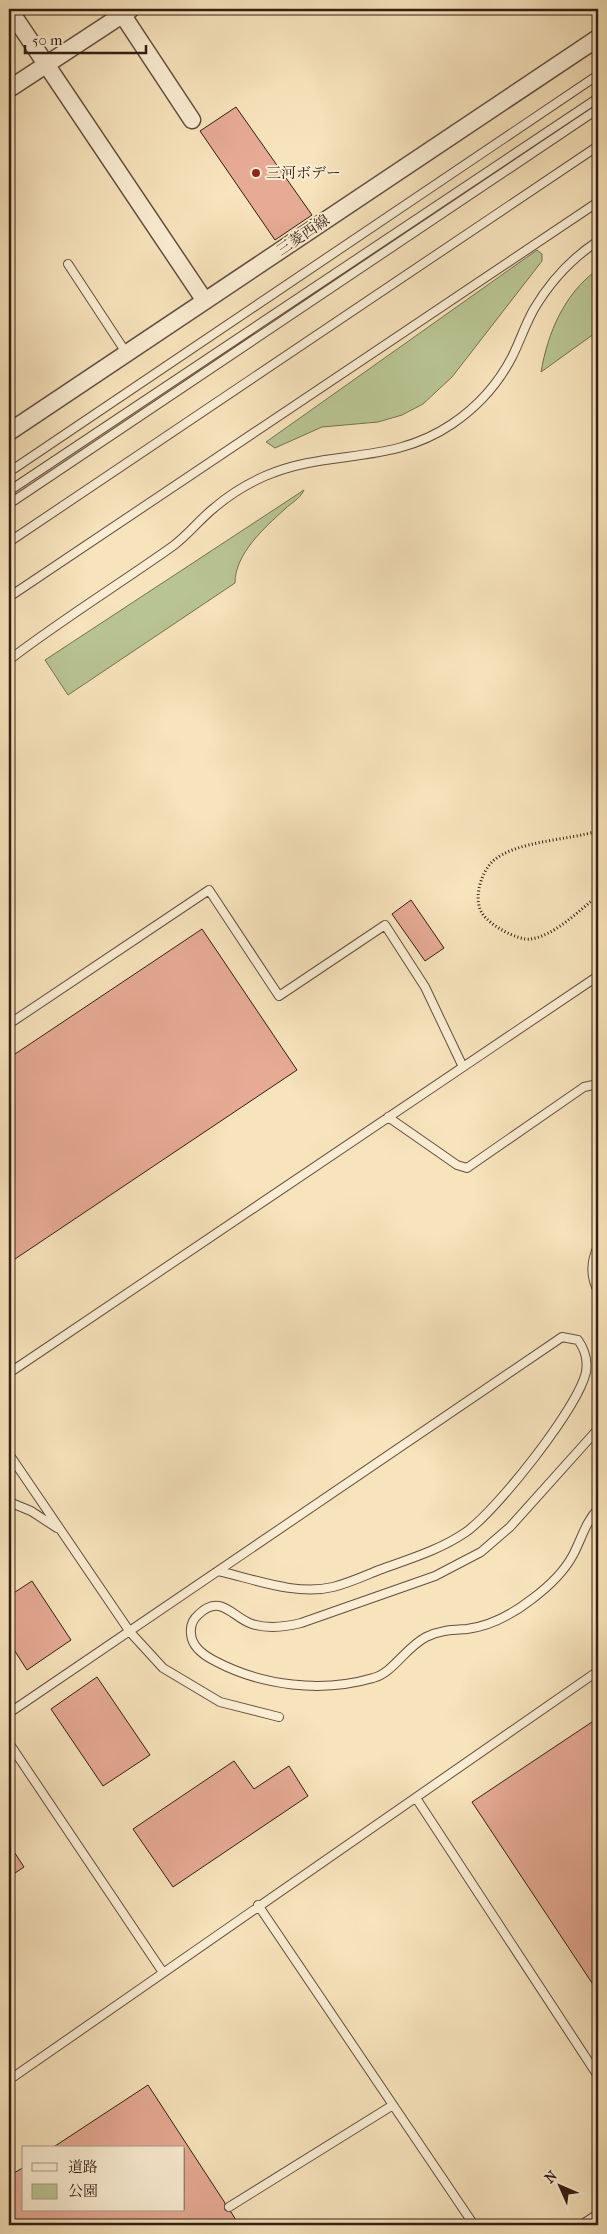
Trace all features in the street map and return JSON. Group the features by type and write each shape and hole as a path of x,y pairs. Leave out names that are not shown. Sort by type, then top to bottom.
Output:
{"street":[{"path":"9,9 205,301"},
{"path":"9,89 127,12 192,120"},
{"name":"三菱西線","path":"9,432 598,38"}],"lane":[{"path":"9,472 598,75"},
{"path":"9,492 598,98"},
{"path":"9,504 598,109"},
{"path":"9,542 598,146"},
{"path":"9,597 598,202"},
{"path":"9,660 173,546 224,500 254,481 276,472 311,462 396,450 420,442 452,424 481,399 497,380 511,359 535,309 552,284 572,262 598,241"},
{"path":"68,264 127,354"},
{"path":"9,1024 209,890 279,996 385,925 425,986 463,1067"},
{"path":"9,1373 598,976"},
{"path":"388,1118 457,1165 467,1168 584,1087 598,1084"},
{"path":"598,1246 592,1263 594,1282 598,1291"},
{"path":"9,1713 562,1337 578,1340 584,1348 587,1359 583,1382 566,1414 496,1505 467,1531 445,1545 334,1587 311,1591 218,1571"},
{"path":"598,1429 501,1536 458,1565 435,1576 293,1625 268,1627 251,1624 226,1608 212,1607 203,1610 193,1621 190,1631 192,1642 203,1654 220,1664 248,1676 272,1682 330,1685 376,1678 388,1671 409,1648 429,1636 486,1623 504,1616 532,1599 564,1568 576,1548 586,1524 598,1509"},
{"path":"9,1454 130,1632 163,1668 220,1702 279,1717"},
{"path":"9,1502 31,1511 60,1530"},
{"path":"9,2080 162,1971 598,1671"},
{"path":"9,1743 162,1971"},
{"path":"416,1798 598,2076"},
{"path":"258,1905 474,2225"},
{"path":"230,2207 393,2105"},
{"path":"581,2225 598,2214"}],"path":[{"path":"598,831 506,852 493,861 484,872 478,895 482,913 498,927 515,936 530,939 550,932 598,896"}],"green space":[{"path":"537,250 542,254 542,261 452,377 423,404 402,415 378,422 322,427 275,448 266,442"},
{"path":"598,269 598,331 541,372 548,343 559,315 576,290"},
{"path":"304,490 298,499 268,524 252,542 240,562 236,572 235,583 68,695 45,660"}],"building":[{"name":"三河ボデー","path":"236,107 312,215 275,240 200,131"},
{"path":"411,900 444,948 425,961 392,914"},
{"path":"202,929 297,1070 9,1263 9,1058"},
{"path":"32,1581 71,1640 27,1670 9,1642 9,1596"},
{"path":"97,1677 150,1755 103,1786 51,1709"},
{"path":"598,1718 598,1992 472,1802"},
{"path":"234,1761 254,1789 289,1766 308,1796 173,1887 133,1829"},
{"path":"9,1844 24,1867 9,1877"},
{"path":"148,2085 225,2203 225,2210 231,2212 239,2225 12,2225 9,2220 9,2176 22,2168 22,2212 185,2212 185,2146 55,2146"}],"place":[{"name":"三河ボデー","path":"256,173"}]}
